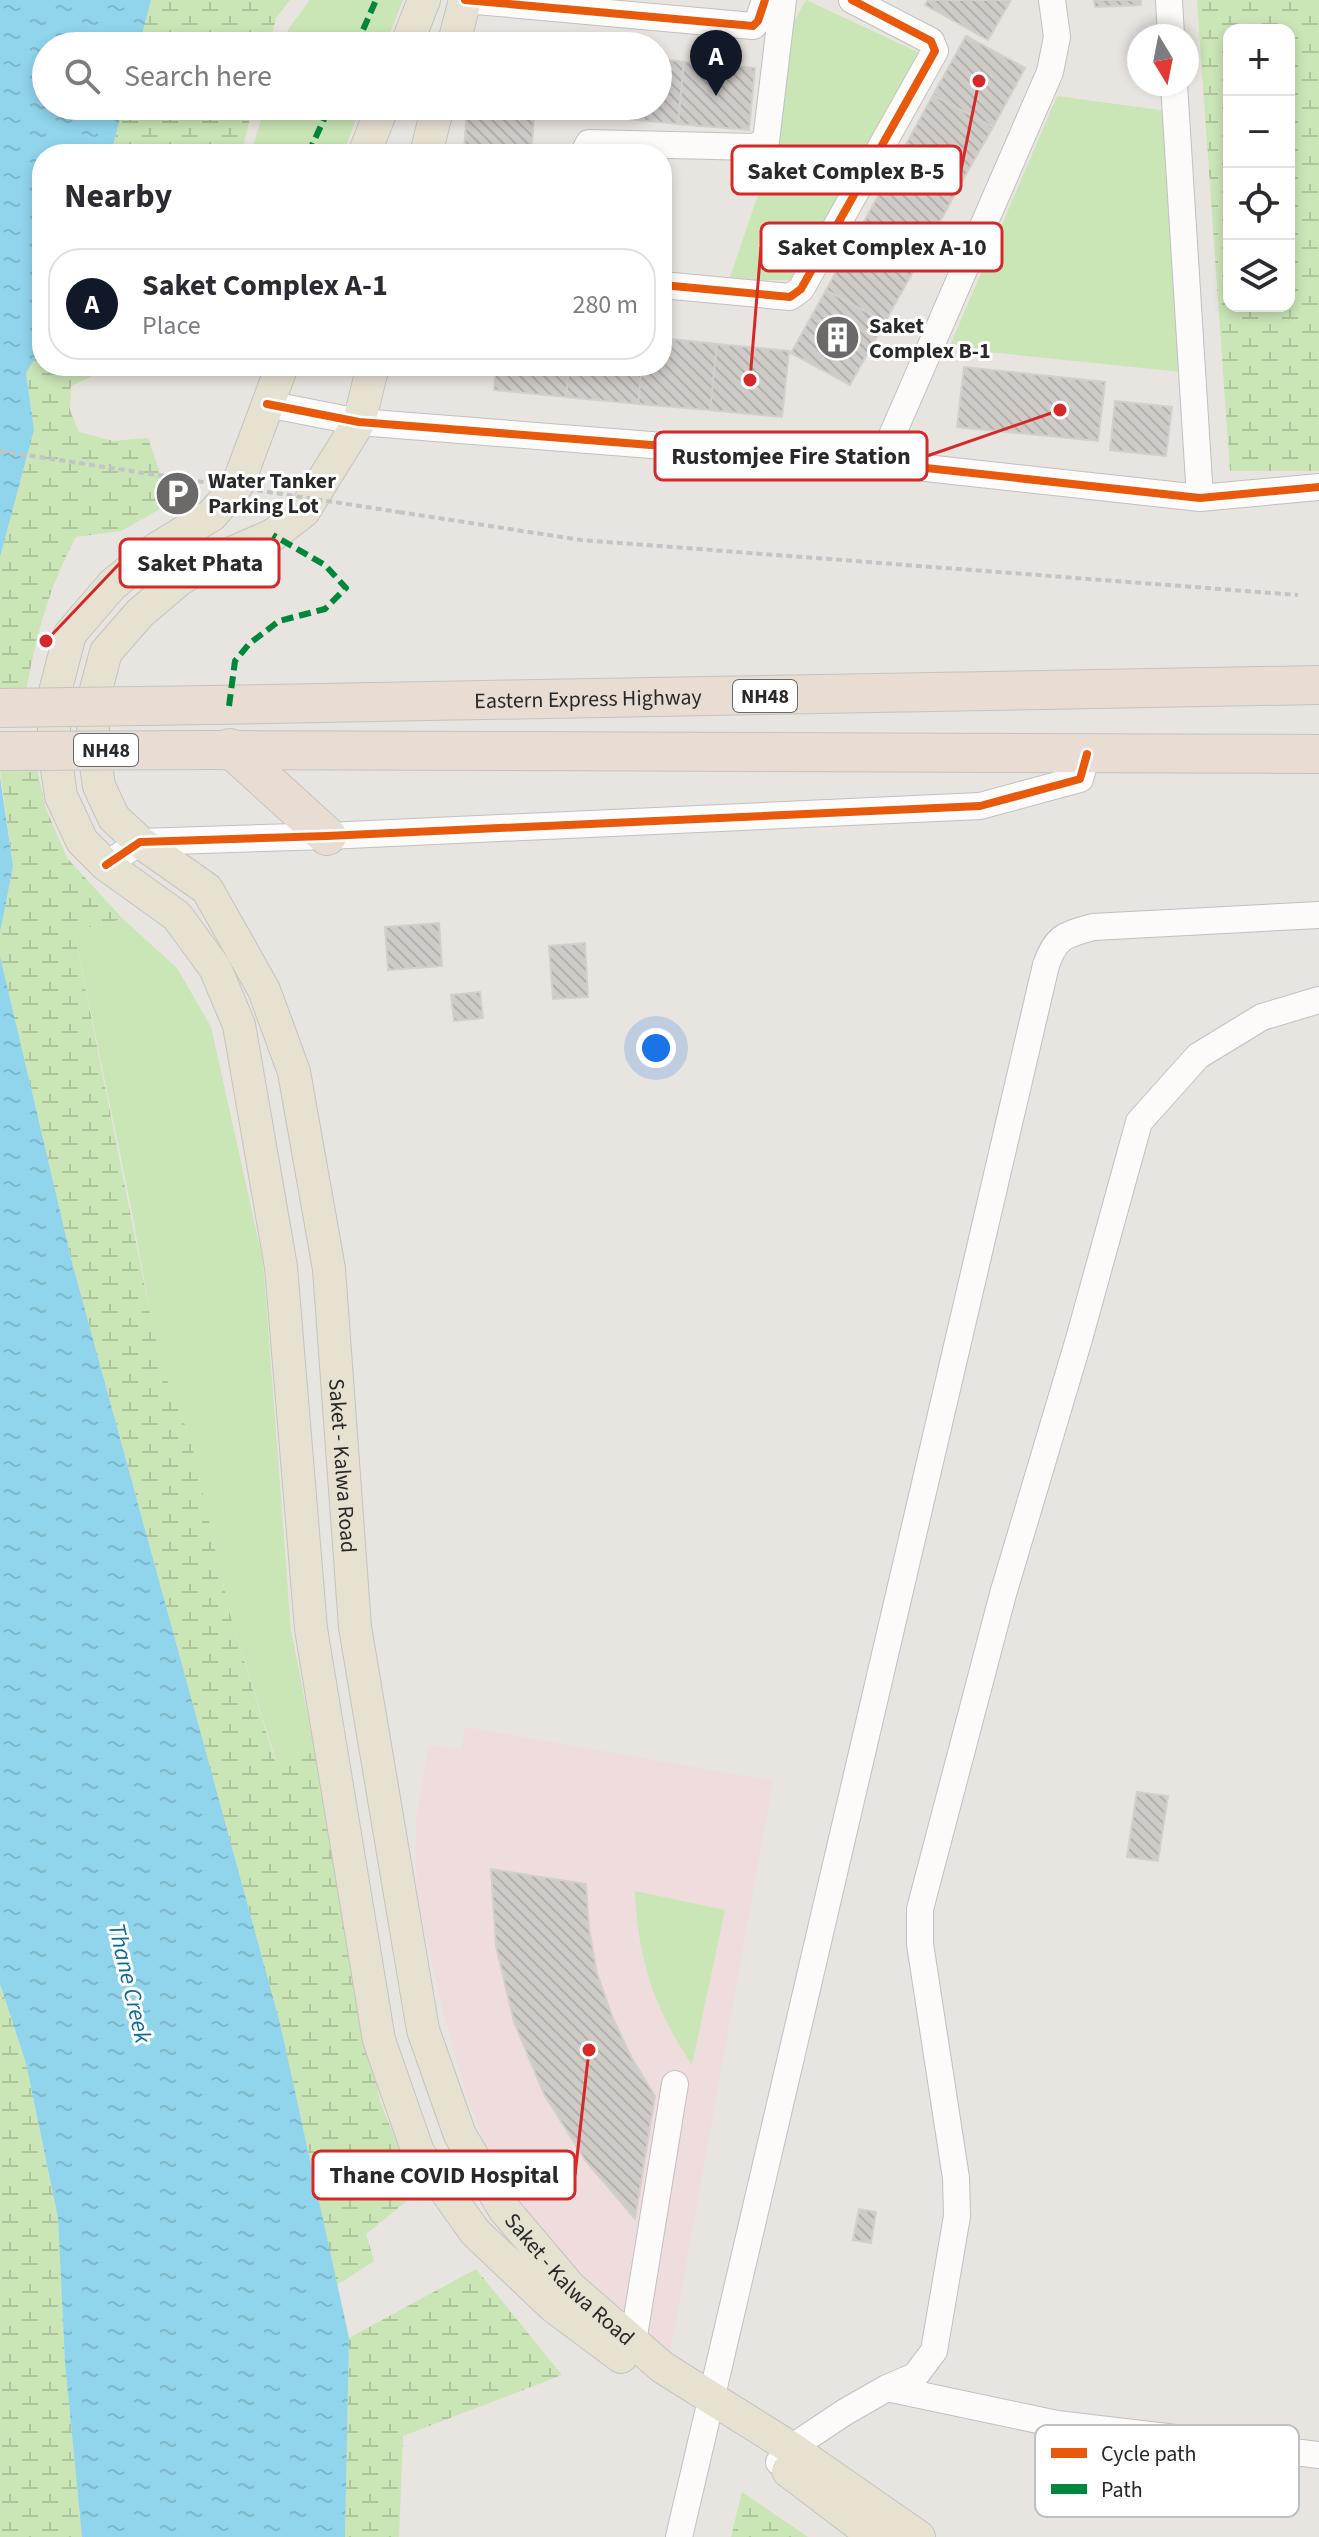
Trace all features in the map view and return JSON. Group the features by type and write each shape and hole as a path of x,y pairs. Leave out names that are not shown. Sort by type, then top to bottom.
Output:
{"highway":[{"name":"Eastern Express Highway","path":"0,708 1319,685"},
{"name":"NH48","path":"0,751 220,749 1319,754"},
{"path":"220,749 327,836"}],"main road":[{"path":"411,32 424,0"},
{"path":"457,32 465,0"},
{"path":"368,144 377,120"},
{"path":"428,144 434,120"},
{"name":"Saket - Kalwa Road","path":"278,376 238,484 212,515 156,549 112,585 70,634 54,696 54,747 61,796 82,841 106,865 177,916 264,990 294,1072 326,1254 355,1627 423,2030 460,2135 504,2209 626,2348"},
{"name":"Saket - Kalwa Road","path":"370,376 359,422 304,511 273,535 204,565 179,580 140,613 106,652 93,701 93,744 99,786 114,818 140,842 207,889 229,960 281,1267 311,1629 379,2040 418,2152 475,2232 554,2307 662,2367 710,2406 784,2455 919,2537"},
{"path":"308,1596 352,1592"},
{"path":"475,2232 504,2209"},
{"name":"Saket - Kalwa Road","path":"784,2455 875,2537"}],"street":[{"path":"465,0 697,10 753,26 758,21 765,0"},
{"path":"672,145 754,147 766,141 783,0"},
{"path":"672,286 790,297 801,289 935,51 931,41 852,0"},
{"path":"880,463 1050,72 1057,37 1052,0"},
{"path":"1169,0 1170,24"},
{"path":"1175,96 1200,498"},
{"path":"588,144 630,144"},
{"path":"267,404 359,422 880,463 1200,498 1319,487"},
{"path":"106,865 140,842 980,806 1080,779 1087,754"},
{"path":"679,2537 1046,965 1053,946 1069,934 1093,927 1319,915"},
{"path":"784,2455 887,2388 915,2376 934,2351 957,2216 956,2178 920,1944 920,1909 1003,1594 1139,1122 1198,1056 1262,1017 1319,1000"},
{"path":"626,2348 675,2084"},
{"path":"887,2388 1065,2425"},
{"path":"1299,2453 1319,2455"}],"path":[{"path":"0,451 581,540 1298,595"}],"shaded area":[{"path":"465,1727 773,1781 670,2354 577,2268 517,2206 492,2163 466,2093 442,2008 417,1894 416,1820 429,1745 461,1750"}],"green space":[{"path":"151,0 290,0 276,18 272,32 143,32"},
{"path":"310,0 403,0 390,32 288,32"},
{"path":"806,0 924,55 790,280 729,280 777,139 792,25"},
{"path":"1197,0 1319,0 1319,471 1230,471"},
{"path":"1057,96 1167,111 1182,372 949,348"},
{"path":"120,120 250,120 244,144 114,144"},
{"path":"261,120 356,120 347,144 254,144"},
{"path":"32,363 32,376 92,376 71,386 70,410 79,432 113,441 148,438 161,476 160,509 121,531 76,537 44,615 25,698 0,698 0,557 34,430 26,373"},
{"path":"0,770 37,770 46,809 67,858 123,919 74,931 152,1323 166,1377 191,1440 230,1614 275,1761 315,1752 380,2102 418,2192 366,2234 374,2261 337,2285 280,2023 73,1266 0,956 0,933 13,866"},
{"path":"123,919 177,968 211,1027 263,1261 291,1630 315,1752 276,1761 230,1614 191,1440 166,1377 152,1323 74,931"},
{"path":"635,1891 725,1910 692,2065 667,2023 650,1982 640,1939"},
{"path":"0,1984 26,2063 58,2218 65,2363 82,2537 0,2537"},
{"path":"476,2269 562,2375 403,2436 399,2537 345,2537 349,2338"},
{"path":"742,2492 808,2537 731,2537"}],"water":[{"path":"0,0 151,0 143,32 32,32 32,120 120,120 114,144 32,144 32,363 26,373 34,430 0,557"},
{"path":"0,777 13,866 0,933"},
{"name":"Thane Creek","path":"0,956 73,1266 280,2023 349,2338 345,2537 82,2537 65,2363 58,2218 26,2063 0,1984"}],"building":[{"path":"928,0 1011,0 988,40 925,5"},
{"path":"1094,0 1141,0 1141,5 1095,7"},
{"path":"966,36 1025,68 993,127 933,95"},
{"path":"672,61 684,62 678,124 637,120 672,120"},
{"path":"684,62 755,68 749,130 678,124"},
{"path":"933,95 993,127 956,192 897,161"},
{"path":"466,120 534,120 532,144 465,144"},
{"path":"897,161 956,192 920,259 861,227"},
{"path":"861,227 920,259 885,322 826,290"},
{"name":"Saket Complex B-1","path":"826,290 885,322 850,385 791,353"},
{"path":"672,339 717,344 710,410 638,404 641,376 672,376"},
{"path":"717,344 789,351 782,417 710,410"},
{"path":"964,367 1105,382 1098,441 957,427"},
{"path":"495,376 568,376 566,397 494,390"},
{"path":"568,376 641,376 638,404 566,397"},
{"path":"1115,401 1172,407 1166,456 1110,450"},
{"path":"439,923 442,966 388,970 385,927"},
{"path":"585,943 588,997 553,999 549,946"},
{"path":"480,992 483,1018 454,1021 451,995"},
{"path":"1137,1792 1168,1796 1158,1861 1127,1857"},
{"path":"491,1869 586,1884 589,1929 597,1973 631,2057 655,2096 635,2219 585,2160 544,2094 514,2022 496,1946"},
{"path":"859,2209 876,2212 871,2243 853,2240"}],"marked path":[{"path":"362,32 376,0"},
{"path":"313,144 324,120"},
{"path":"229,706 235,661 249,644 279,621 325,609 346,588 325,565 273,535"}],"cycle path":[{"path":"465,0 753,26 758,21 765,0"},
{"path":"672,286 790,297 801,289 935,51 931,41 852,0"},
{"path":"267,404 359,422 880,463 1200,498 1319,487"},
{"path":"106,865 140,842 980,806 1080,779 1087,754"}],"place":[{"name":"Saket Complex B-5","path":"979,81"},
{"name":"Saket Complex A-1","path":"716,96"},
{"name":"Saket Complex B-1","path":"838,338"},
{"name":"Saket Complex A-10","path":"750,380"},
{"name":"Rustomjee Fire Station","path":"1060,410"},
{"name":"Water Tanker Parking Lot","path":"177,493"},
{"name":"Saket Phata","path":"46,641"},
{"name":"Thane COVID Hospital","path":"589,2050"}]}
